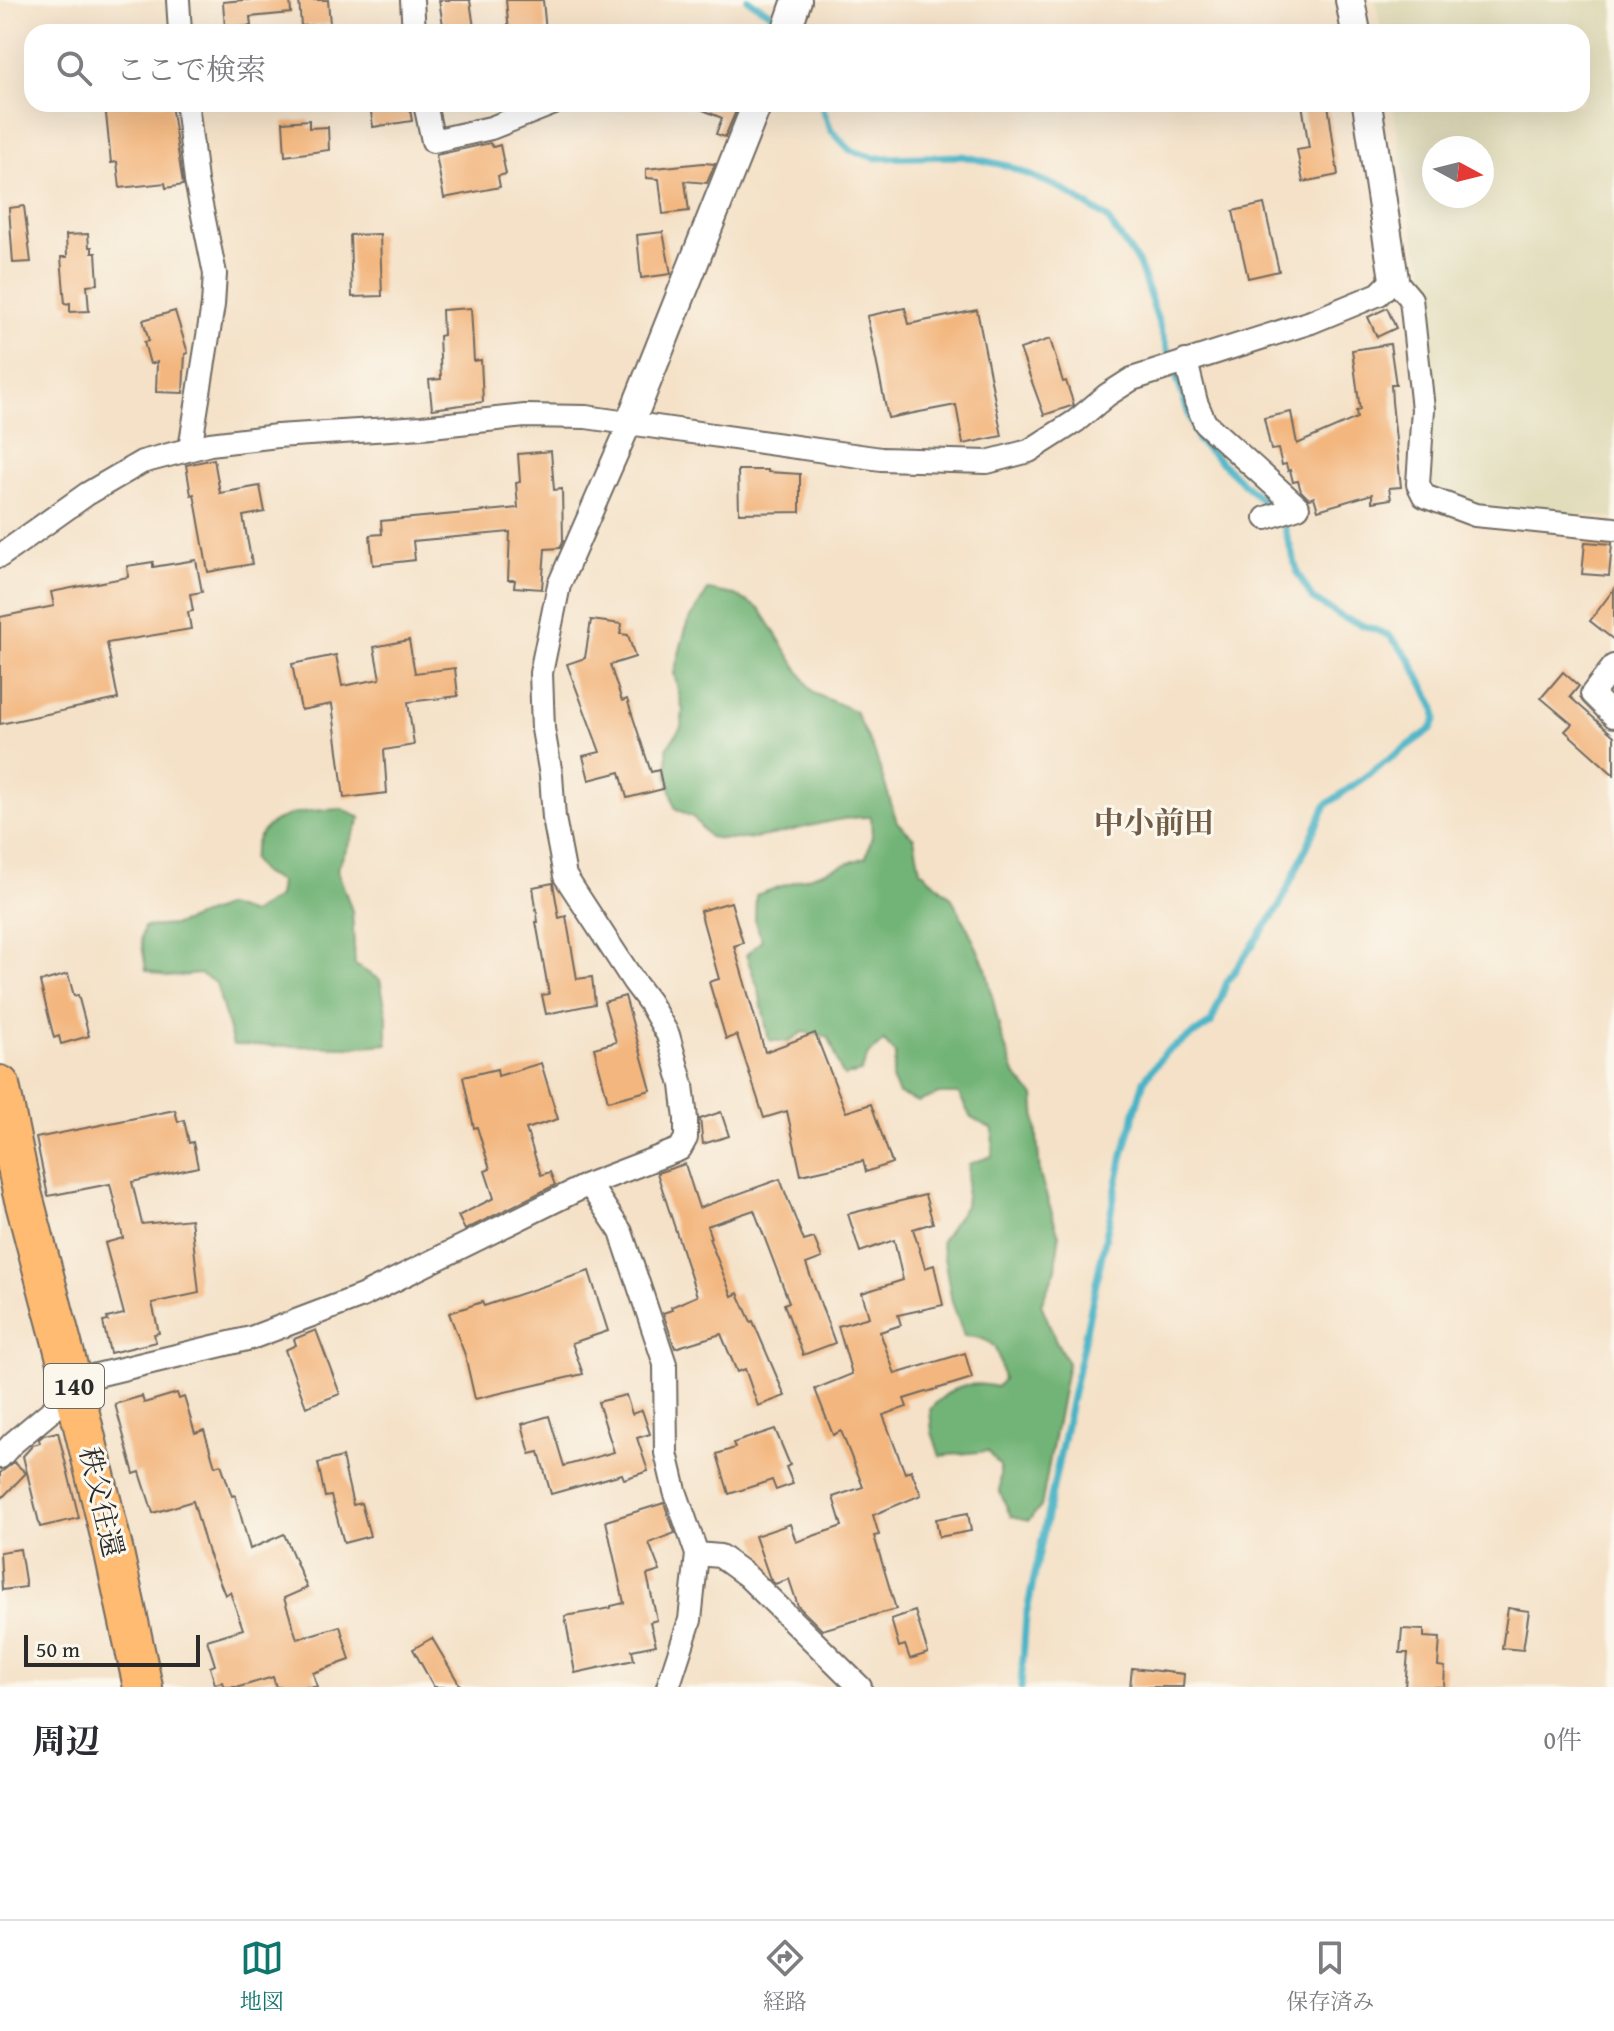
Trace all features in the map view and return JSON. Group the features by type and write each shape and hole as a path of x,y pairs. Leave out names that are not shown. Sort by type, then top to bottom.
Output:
{"highway":[{"name":"秩父往還","path":"0,1085 22,1192 74,1386 143,1687"}],"street":[{"path":"178,0 180,24"},
{"path":"412,0 414,24"},
{"path":"789,24 797,0"},
{"path":"1350,0 1354,24"},
{"path":"188,112 196,181 215,274 213,305 190,449"},
{"path":"427,112 433,141 491,128 532,112"},
{"path":"0,1457 74,1386 251,1338 362,1296 589,1184 680,1149 686,1138 682,1085 668,1035 565,876 543,729 541,673 559,585 630,423 754,112"},
{"path":"1368,112 1394,279 1411,299 1423,409 1418,484 1424,496 1475,515 1614,529"},
{"path":"0,556 87,494 142,462 210,444 277,436 422,427 525,416 586,417 881,459 987,462 1029,451 1132,379 1311,322 1379,294 1394,279"},
{"path":"1186,361 1196,402 1205,423 1298,507 1266,518"},
{"path":"1614,666 1592,694 1614,716"},
{"path":"589,1184 621,1232 665,1364 666,1453 675,1491 697,1554 690,1620 668,1687"},
{"path":"697,1554 720,1556 746,1575 860,1687"}],"shaded area":[{"path":"1376,0 1614,0 1614,518 1473,504 1439,492 1430,481 1434,411 1424,265 1415,243 1394,112 1590,112 1590,24 1380,24"}],"green space":[{"path":"708,590 735,595 760,609 813,693 855,711 875,753 897,822 914,838 920,870 951,897 969,931 986,968 1001,1035 1016,1076 1034,1096 1040,1175 1059,1236 1056,1269 1041,1304 1068,1363 1041,1507 1028,1521 1011,1517 1000,1492 1000,1466 988,1451 940,1456 932,1432 930,1409 945,1395 968,1385 997,1387 1003,1379 994,1347 984,1339 964,1336 952,1302 941,1241 965,1206 969,1164 992,1156 993,1129 971,1118 959,1094 939,1094 918,1102 899,1094 892,1079 896,1054 884,1041 868,1055 861,1072 844,1076 828,1037 803,1032 788,1042 769,1040 759,991 746,955 762,940 755,921 756,895 866,857 872,836 871,817 730,839 709,837 694,818 675,808 668,777 667,748 681,727 683,711 674,673 687,624"},
{"path":"342,809 361,818 337,869 352,911 355,965 380,980 387,1016 387,1044 349,1047 233,1045 216,983 200,974 167,977 146,970 141,938 144,927 175,925 227,906 251,914 278,897 280,882 262,873 252,859 260,835 287,816"}],"building":[{"path":"290,0 291,13 250,17 251,24 225,24 223,2"},
{"path":"299,0 328,0 330,24 301,24"},
{"path":"439,0 470,0 473,24 443,24"},
{"path":"506,0 543,0 545,24 508,24"},
{"path":"106,112 172,112 183,185 166,188 165,183 120,188 117,162 111,163"},
{"path":"371,112 410,112 412,121 373,127"},
{"path":"708,112 736,112 725,137 716,134 722,118"},
{"path":"1303,112 1329,112 1338,175 1303,182 1297,150 1309,148"},
{"path":"309,120 309,128 328,127 329,150 285,156 283,122"},
{"path":"490,143 493,147 500,145 506,174 498,176 500,187 444,198 436,155"},
{"path":"715,164 707,183 685,181 689,211 663,214 659,179 646,178 646,169"},
{"path":"1264,204 1279,271 1248,278 1233,211"},
{"path":"24,206 31,262 13,263 9,208"},
{"path":"663,232 671,274 641,278 637,235"},
{"path":"88,234 89,247 92,247 92,253 96,253 98,284 87,285 89,311 70,312 70,303 65,304 61,257 67,257 66,235"},
{"path":"380,234 382,296 352,297 350,235"},
{"path":"471,308 474,361 481,360 483,402 432,409 429,380 441,379 439,336 443,335 442,310"},
{"path":"905,308 909,324 977,310 1002,436 963,444 956,405 888,418 867,316"},
{"path":"1387,308 1396,328 1377,337 1368,317"},
{"path":"175,311 188,353 185,354 183,393 156,392 157,362 150,364 144,342 149,341 143,320"},
{"path":"1050,339 1063,382 1066,381 1074,405 1044,415 1020,349"},
{"path":"1390,344 1396,385 1391,385 1401,487 1389,488 1391,499 1372,502 1372,494 1318,510 1314,497 1309,499 1301,491 1298,481 1293,482 1290,470 1286,464 1282,465 1278,449 1271,450 1264,418 1291,412 1297,444 1357,418 1356,411 1360,410 1352,350"},
{"path":"551,451 554,490 562,489 563,541 560,548 545,549 542,589 514,587 515,580 508,580 510,532 413,541 415,560 373,565 370,535 382,534 381,521 518,508 518,454"},
{"path":"214,459 220,493 260,486 265,512 243,516 252,564 208,572 186,465"},
{"path":"738,470 800,474 800,512 739,513"},
{"path":"1585,542 1612,544 1609,576 1582,574"},
{"path":"196,560 202,592 190,594 193,611 188,612 191,629 107,643 118,699 0,724 0,617 54,606 51,592 128,577 127,566 153,562 153,567"},
{"path":"1614,589 1614,640 1590,621"},
{"path":"591,620 622,624 620,634 628,635 635,657 610,665 622,701 627,699 651,772 659,770 663,789 627,798 620,772 589,780 583,756 600,752 567,664 585,658"},
{"path":"409,640 415,673 455,668 458,696 408,702 414,745 384,750 387,793 344,798 332,704 301,710 292,664 336,655 342,686 380,679 374,647"},
{"path":"1563,672 1579,686 1570,697 1614,736 1614,775 1565,731 1572,724 1541,698"},
{"path":"553,883 559,918 566,916 577,979 592,977 595,1004 546,1014 542,995 549,994 533,887"},
{"path":"731,902 743,943 734,946 765,1052 815,1033 846,1112 871,1104 892,1163 866,1172 863,1161 801,1175 787,1111 764,1118 737,1035 726,1039 709,982 719,979 700,911"},
{"path":"68,974 74,996 78,995 89,1036 61,1044 59,1036 54,1038 40,982"},
{"path":"625,996 651,1090 608,1101 594,1048 616,1042 604,1002"},
{"path":"541,1063 558,1119 526,1129 541,1175 550,1172 555,1185 465,1230 458,1216 494,1198 485,1171 490,1169 477,1127 474,1128 463,1077 497,1069 498,1076"},
{"path":"175,1110 178,1122 184,1120 189,1143 193,1142 198,1167 132,1182 142,1224 191,1219 199,1293 152,1303 159,1333 154,1334 156,1342 110,1353 103,1322 124,1314 105,1243 123,1238 110,1184 48,1196 36,1138"},
{"path":"721,1112 729,1136 703,1144 700,1119"},
{"path":"685,1164 699,1208 780,1179 804,1241 814,1238 822,1258 806,1264 835,1343 803,1355 784,1304 789,1302 754,1210 707,1226 732,1296 738,1293 753,1321 785,1396 758,1406 745,1369 737,1372 721,1334 675,1348 663,1313 697,1296 657,1173"},
{"path":"925,1195 933,1223 913,1229 925,1268 934,1265 943,1305 898,1315 901,1325 880,1332 895,1374 965,1353 972,1378 904,1399 907,1407 883,1415 905,1473 911,1470 921,1495 873,1515 879,1535 874,1536 896,1609 822,1630 798,1606 789,1579 775,1584 770,1579 755,1536 790,1524 796,1542 842,1526 833,1497 863,1487 841,1431 833,1435 815,1389 852,1374 838,1326 869,1317 862,1293 903,1280 894,1240 860,1252 848,1214"},
{"path":"589,1271 608,1331 572,1343 583,1374 475,1399 465,1355 449,1313 482,1302 484,1306"},
{"path":"316,1330 340,1394 306,1407 285,1350 296,1345 294,1339"},
{"path":"177,1393 179,1399 184,1397 195,1433 204,1430 215,1466 221,1464 232,1496 235,1495 250,1549 284,1534 307,1588 284,1598 297,1639 340,1626 350,1660 313,1673 317,1687 276,1687 273,1677 239,1687 224,1687 222,1682 215,1684 210,1667 215,1665 207,1640 243,1629 230,1592 225,1595 208,1553 193,1501 153,1513 140,1472 134,1474 115,1404 142,1396 144,1403"},
{"path":"626,1395 632,1414 642,1410 650,1434 637,1438 648,1471 624,1479 622,1474 551,1494 539,1452 530,1454 522,1424 549,1416 564,1466 614,1452 598,1402"},
{"path":"775,1429 790,1465 786,1467 793,1484 776,1490 772,1480 729,1494 717,1454 735,1448 733,1443"},
{"path":"58,1432 79,1518 40,1527 23,1456 33,1445 40,1443 39,1439 44,1435"},
{"path":"342,1457 353,1505 361,1503 370,1536 344,1543 331,1496 325,1497 318,1463"},
{"path":"14,1462 26,1473 0,1500 0,1473"},
{"path":"664,1503 675,1533 649,1543 660,1571 647,1575 657,1620 650,1622 656,1645 632,1650 634,1660 575,1673 565,1616 624,1603 606,1521"},
{"path":"968,1513 971,1531 939,1537 936,1519"},
{"path":"20,1549 26,1587 2,1590 0,1552"},
{"path":"1508,1608 1529,1611 1523,1650 1502,1648"},
{"path":"915,1611 928,1653 910,1659 905,1645 899,1647 891,1619"},
{"path":"1402,1629 1424,1630 1424,1637 1440,1638 1438,1666 1445,1667 1444,1687 1405,1687 1408,1653 1400,1653"},
{"path":"432,1638 461,1687 434,1687 413,1649"},
{"path":"1132,1668 1184,1674 1183,1687 1130,1687"}],"waterway":[{"path":"748,0 772,14 778,24"},
{"path":"824,112 831,130 850,150 875,158 962,156 1008,166 1060,188 1106,217 1139,264 1198,441 1282,519 1298,574 1313,599 1344,618 1389,635 1410,659 1435,708 1436,718 1431,729 1326,805 1279,907 1227,982 1211,1023 1166,1052 1144,1080 1123,1155 1026,1616 1021,1687"}],"district":[{"name":"中小前田","path":"1154,823"}]}
